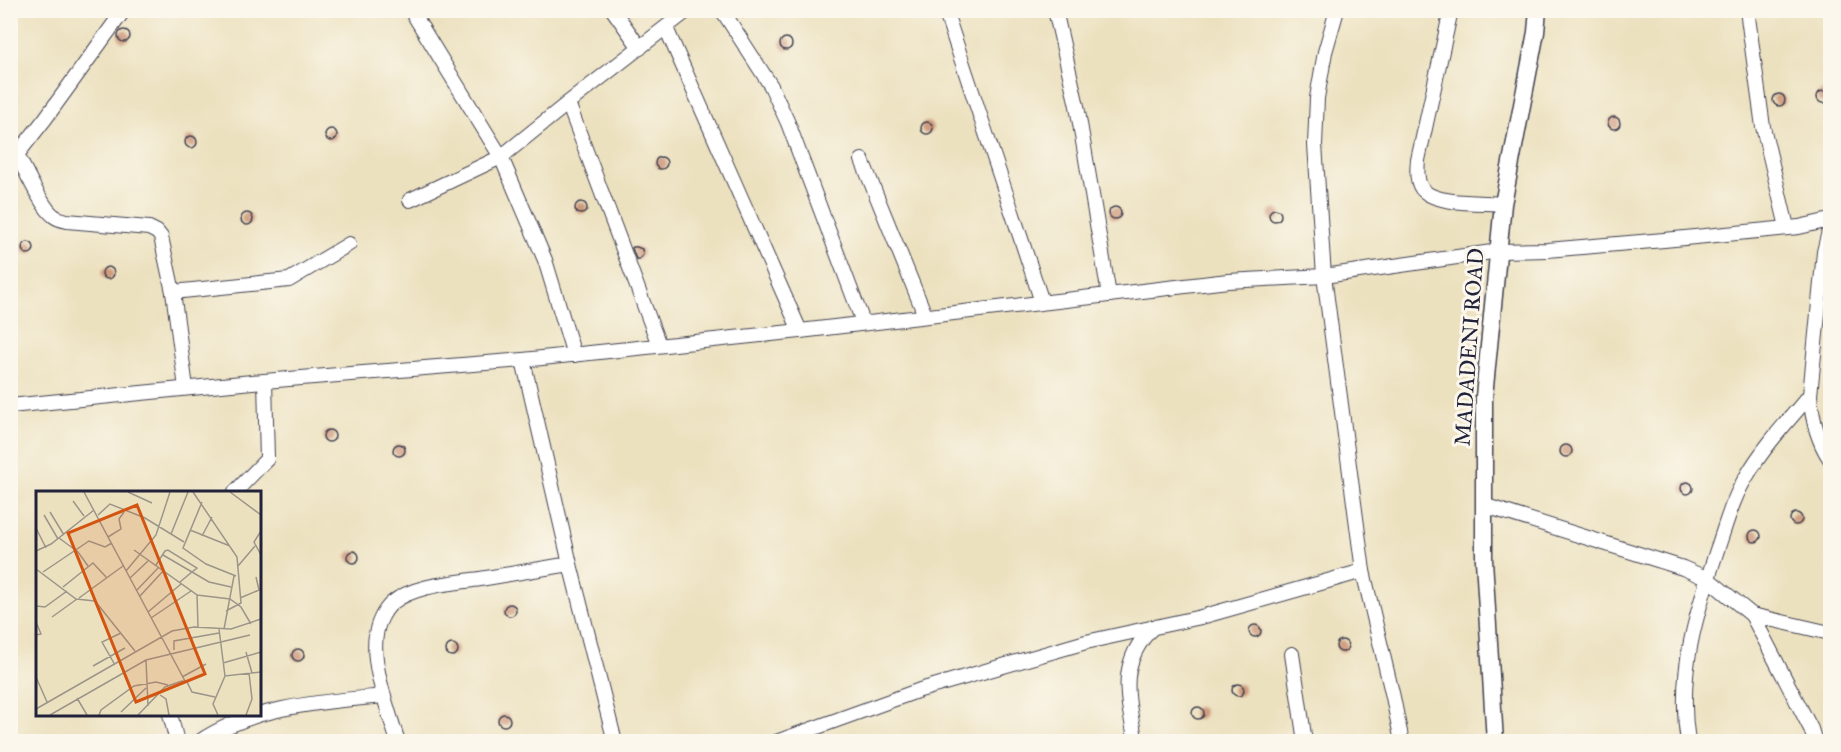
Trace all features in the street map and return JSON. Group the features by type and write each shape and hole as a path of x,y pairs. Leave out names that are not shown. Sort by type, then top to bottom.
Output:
{"street":[{"path":"124,10 14,159 45,207 51,215 58,219 149,228 157,232 163,241 173,292 186,388"},
{"path":"411,10 501,157 545,260 574,355"},
{"path":"613,10 639,48"},
{"path":"410,200 501,157 688,10"},
{"path":"722,10 771,86 788,123 863,322"},
{"path":"945,10 1042,302"},
{"path":"1055,10 1077,106 1109,295"},
{"path":"1337,10 1325,52 1317,110 1315,146 1324,276 1363,571 1402,741"},
{"path":"1450,10 1418,160 1418,180 1423,190 1439,198 1503,204"},
{"name":"MADADENI ROAD","path":"1495,741 1484,560 1484,397 1503,204 1536,32 1538,10"},
{"name":"MADADENI ROAD","path":"1536,32 1543,10"},
{"path":"1747,10 1762,127 1787,227"},
{"path":"666,28 800,331"},
{"path":"568,103 659,345"},
{"path":"862,160 925,315"},
{"path":"10,406 186,388 574,355 1228,281 1324,276 1499,251 1547,250 1813,225 1830,220"},
{"path":"1830,227 1824,252 1810,395 1811,413 1816,431 1830,459"},
{"path":"173,292 289,280 349,244"},
{"path":"523,360 570,564 615,741"},
{"path":"236,491 267,459 265,381"},
{"path":"1688,741 1684,717 1684,683 1690,646 1708,579 1736,495 1763,451 1810,395"},
{"path":"1483,506 1640,553 1708,579 1752,615 1815,741"},
{"path":"398,741 377,667 376,635 381,618 391,604 425,588 570,564"},
{"path":"776,741 920,690 1086,642 1201,616 1363,571"},
{"path":"1752,615 1830,633"},
{"path":"1136,741 1127,693 1128,673 1133,653 1142,638 1153,627"},
{"path":"1292,654 1305,741"},
{"path":"261,715 328,701 384,696"},
{"path":"171,716 177,741"},
{"path":"199,741 212,733 257,716"}],"building":[{"path":"126,30 129,31 129,41 122,42 119,41 118,34 119,31"},
{"path":"788,38 791,39 791,49 784,50 781,49 780,42 781,39"},
{"path":"1825,91 1828,92 1828,102 1821,103 1818,102 1817,95 1818,92"},
{"path":"1781,94 1784,95 1784,105 1777,106 1774,105 1773,98 1774,95"},
{"path":"1616,117 1619,118 1619,128 1612,129 1609,128 1608,121 1609,118"},
{"path":"929,122 932,123 932,133 925,134 922,133 921,126 922,123"},
{"path":"333,129 336,130 336,140 329,141 326,140 325,133 326,130"},
{"path":"193,136 196,137 196,147 189,148 186,147 185,140 186,137"},
{"path":"663,157 666,158 666,168 659,169 656,168 655,161 656,158"},
{"path":"583,202 586,203 586,213 579,214 576,213 575,206 576,203"},
{"path":"1117,207 1120,208 1120,218 1113,219 1110,218 1109,211 1110,208"},
{"path":"1277,209 1280,210 1280,220 1273,221 1270,220 1269,213 1270,210"},
{"path":"249,213 252,214 252,224 245,225 242,224 241,217 242,214"},
{"path":"30,242 33,243 33,253 26,254 23,253 22,246 23,243"},
{"path":"633,247 642,249 643,255 639,259 636,259"},
{"path":"110,267 113,268 113,278 106,279 103,278 102,271 103,268"},
{"path":"331,430 334,431 334,441 327,442 324,441 323,434 324,431"},
{"path":"401,444 404,445 404,455 397,456 394,455 393,448 394,445"},
{"path":"1568,445 1571,446 1571,456 1564,457 1561,456 1560,449 1561,446"},
{"path":"1689,482 1692,483 1692,493 1685,494 1682,493 1681,486 1682,483"},
{"path":"1798,513 1801,514 1801,524 1794,525 1791,524 1790,517 1791,514"},
{"path":"1757,530 1760,531 1760,541 1753,542 1750,541 1749,534 1750,531"},
{"path":"355,551 358,552 358,562 351,563 348,562 347,555 348,552"},
{"path":"512,604 515,605 515,615 508,616 505,615 504,608 505,605"},
{"path":"1257,625 1260,626 1260,636 1253,637 1250,636 1249,629 1250,626"},
{"path":"1344,640 1347,641 1347,651 1340,652 1337,651 1336,644 1337,641"},
{"path":"454,644 457,645 457,655 450,656 447,655 446,648 447,645"},
{"path":"300,649 303,650 303,660 296,661 293,660 292,653 293,650"},
{"path":"1240,684 1243,685 1243,695 1236,696 1233,695 1232,688 1233,685"},
{"path":"1200,707 1203,708 1203,718 1196,719 1193,718 1192,711 1193,708"},
{"path":"506,714 509,715 509,725 502,726 499,725 498,718 499,715"}]}
